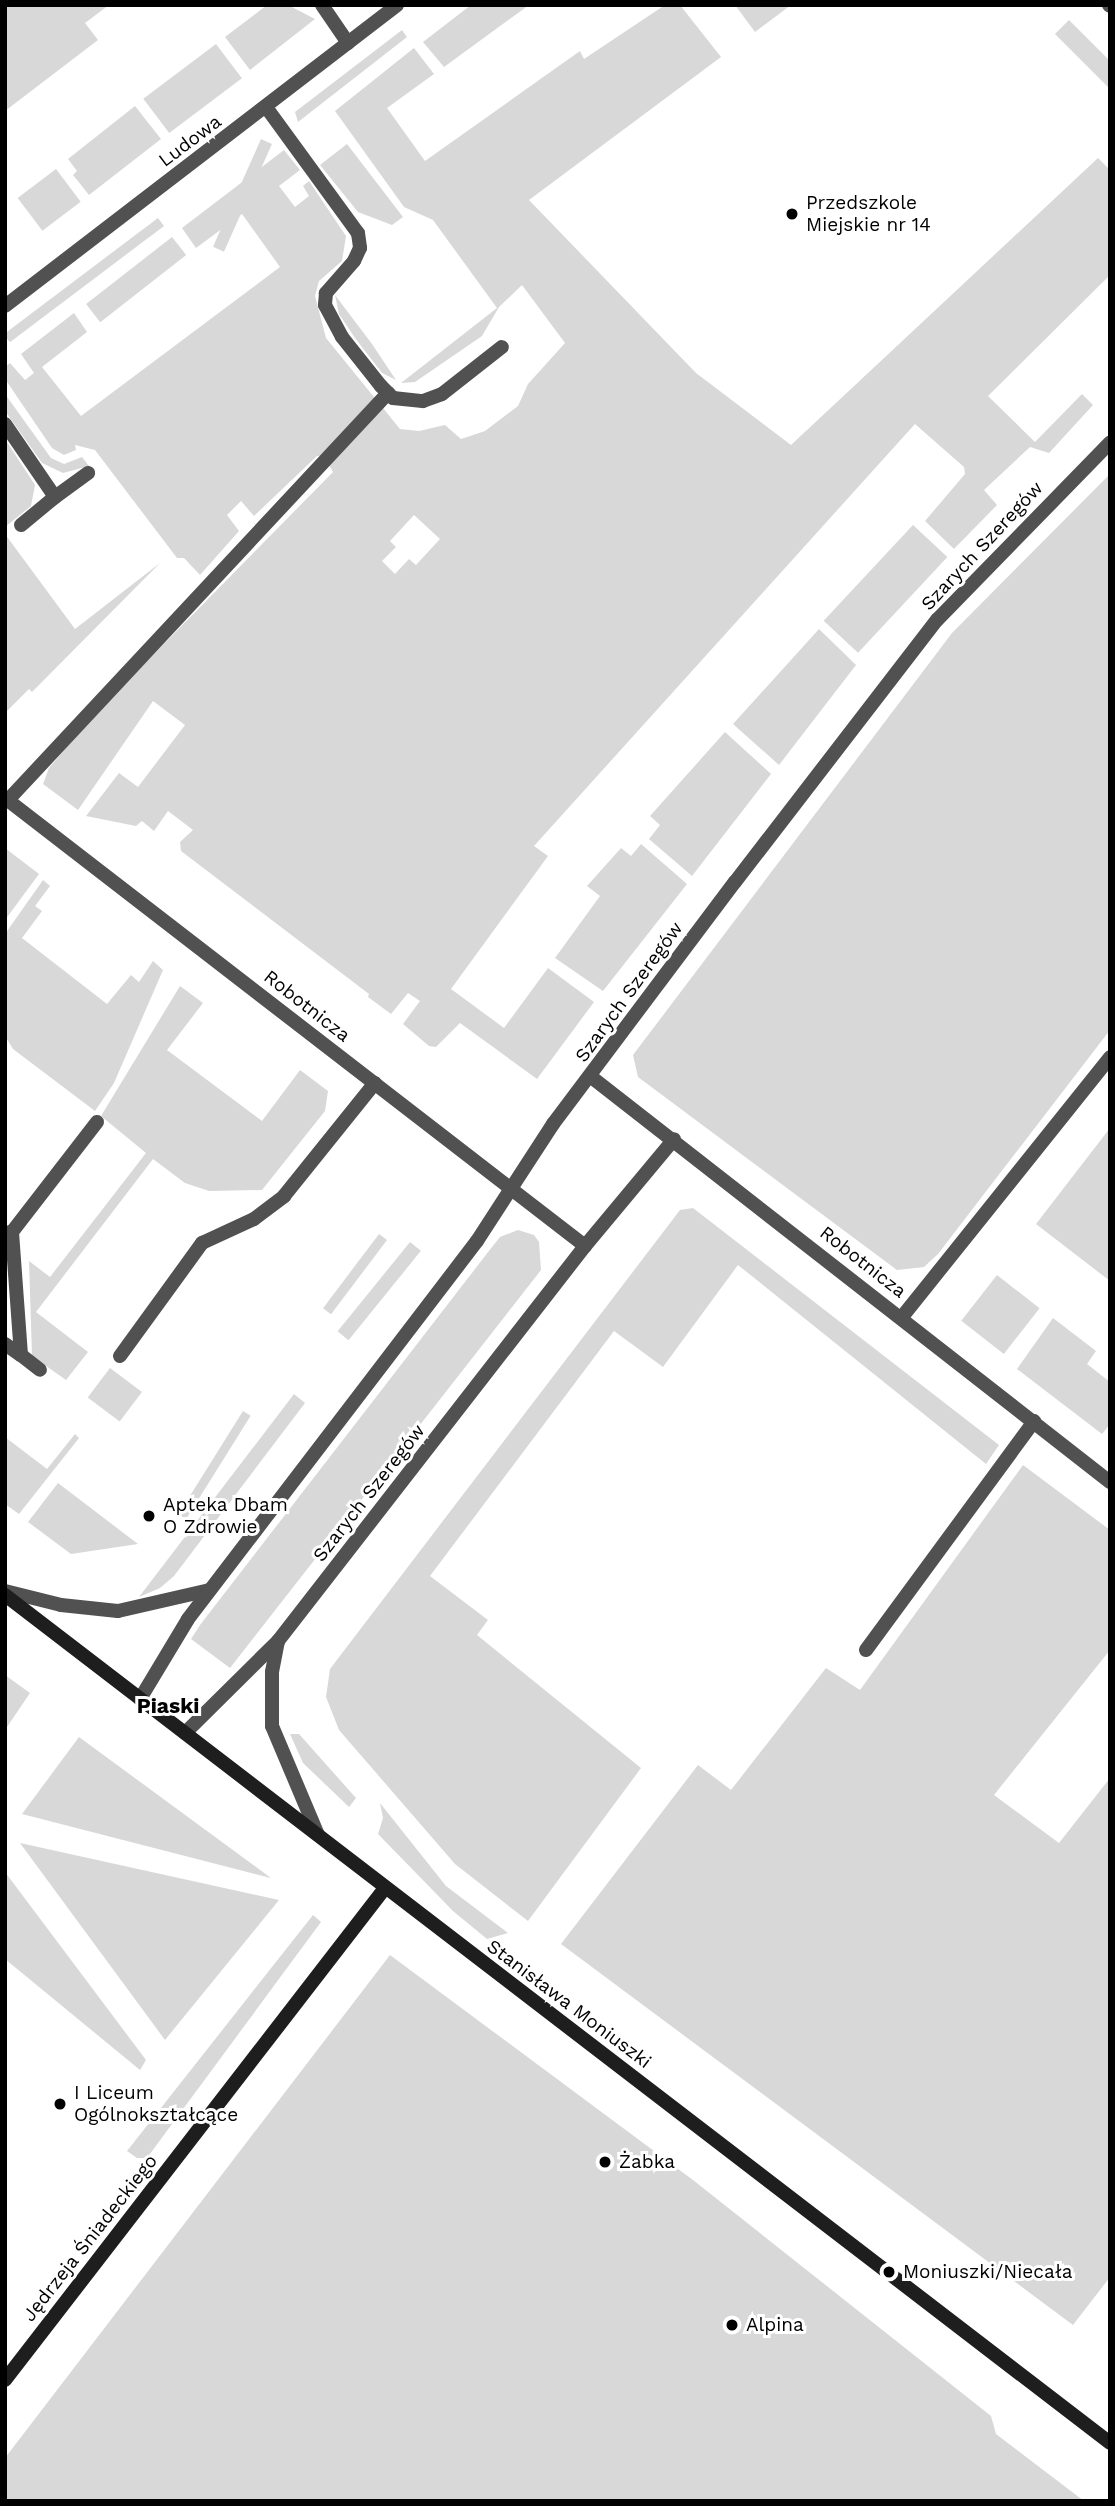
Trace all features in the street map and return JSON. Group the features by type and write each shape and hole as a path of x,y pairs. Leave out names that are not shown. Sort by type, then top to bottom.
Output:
{"street":[{"path":"322,5 348,43"},
{"name":"Ludowa","path":"5,306 397,5"},
{"path":"266,107 358,233 360,248 354,261 326,293 325,305 342,337 388,393 405,401 423,401 442,394 502,348"},
{"path":"6,799 388,393"},
{"path":"5,424 55,497"},
{"name":"Szarych Szeregów","path":"140,1699 161,1660 210,1590 478,1241 590,1076 937,620 1110,443"},
{"path":"21,525 88,473"},
{"name":"Robotnicza","path":"6,799 585,1246"},
{"path":"902,1317 1110,1057"},
{"name":"Robotnicza","path":"590,1076 1110,1482"},
{"path":"120,1356 202,1243 254,1219 284,1196 374,1083"},
{"path":"21,1355 9,1233 97,1122"},
{"name":"Szarych Szeregów","path":"184,1733 278,1641 585,1246 674,1139"},
{"path":"5,1343 40,1370"},
{"path":"866,1650 1034,1421"},
{"path":"5,1593 61,1605 118,1611 210,1590"},
{"name":"Stanisława Moniuszki","path":"5,1593 385,1888 1110,2443"},
{"name":"Szarych Szeregów","path":"278,1641 272,1672 272,1726 318,1835"},
{"name":"Jędrzeja Śniadeckiego","path":"5,2379 385,1888"}],"shaded area":[{"path":"5,5 109,5 85,23 98,40 5,111"},
{"path":"267,5 288,5 315,19 250,70 225,37"},
{"path":"471,5 529,5 444,67 423,42"},
{"path":"665,5 680,5 721,57 529,200 696,373 791,445 1098,158 1110,170 1110,275 988,396 1035,442 1082,394 1093,405 1049,453 1030,447 984,490 997,505 954,549 925,521 965,474 964,467 915,424 534,846 548,856 451,989 504,1028 548,968 594,1002 537,1079 460,1023 436,1047 429,1046 403,1024 420,1001 408,993 391,1014 368,997 369,994 181,851 180,842 193,830 168,811 154,831 142,821 136,826 86,816 119,773 138,787 185,725 153,701 78,810 43,784 49,768 94,715 333,472 324,456 317,456 254,516 241,501 227,515 239,531 200,575 184,558 177,558 95,450 75,445 76,450 64,455 52,448 5,379 5,367 10,363 25,380 34,373 21,354 74,313 87,332 42,367 81,416 280,267 242,214 196,248 182,228 284,150 300,170 279,186 295,207 309,196 303,186 309,181 346,236 342,261 319,281 315,296 326,338 400,429 419,431 445,425 461,439 485,431 518,406 528,384 565,343 522,285 499,307 482,336 415,382 401,383 497,308 433,220 404,207 335,111 414,48 434,74 387,108 425,161 580,51 584,59","holes":["414,515 440,539 416,565 409,559 395,574 382,561 396,547 390,541"]},
{"path":"735,5 791,5 755,32"},
{"path":"1069,20 1110,61 1110,89 1055,34"},
{"path":"402,30 407,37 298,122 295,112"},
{"path":"216,44 242,78 169,133 143,99"},
{"path":"135,106 161,139 89,195 73,175 77,171 68,159"},
{"path":"261,139 272,144 224,252 213,247"},
{"path":"347,144 403,217 392,225 358,212 320,165"},
{"path":"56,169 81,202 42,231 18,198"},
{"path":"158,218 164,226 10,342 5,333"},
{"path":"172,237 186,255 100,322 86,304"},
{"path":"335,295 396,380 382,373 355,338 339,314"},
{"path":"5,394 51,458 64,464 82,457 89,466 63,473 42,463 5,411"},
{"path":"5,439 35,485 31,506 5,527"},
{"path":"1110,474 1110,1030 938,1254 924,1267 897,1270 638,1077 633,1055 952,633"},
{"path":"913,525 947,557 858,653 824,621"},
{"path":"5,534 75,629 160,563 32,692 29,689 5,713"},
{"path":"819,629 856,665 779,765 733,724"},
{"path":"725,732 771,774 692,876 649,839 660,825 650,816"},
{"path":"641,844 687,884 603,991 555,958 600,896 587,886 621,848 631,856"},
{"path":"5,848 39,874 5,920"},
{"path":"43,880 50,886 35,906 42,911 22,938 107,1004 131,975 139,982 153,961 163,970 114,1083 95,1111 13,1049 5,1036 5,934"},
{"path":"180,986 203,1003 167,1050 262,1121 300,1070 328,1091 325,1111 262,1190 209,1191 185,1183 153,1159 36,1312 88,1352 66,1380 32,1356 29,1261 50,1277 146,1153 101,1116"},
{"path":"1110,1128 1110,1281 1036,1224"},
{"path":"693,1208 999,1445 986,1464 738,1265 663,1367 614,1331 430,1576 488,1620 477,1635 641,1768 528,1921 455,1864 339,1730 326,1697 330,1669 680,1210"},
{"path":"518,1230 534,1235 539,1242 541,1270 230,1668 191,1639 200,1625 500,1237"},
{"path":"379,1234 387,1240 331,1314 323,1308"},
{"path":"410,1242 421,1251 349,1340 338,1331"},
{"path":"997,1275 1040,1308 1004,1354 961,1321"},
{"path":"1053,1318 1096,1351 1087,1364 1110,1382 1110,1424 1102,1434 1017,1369"},
{"path":"110,1368 142,1392 120,1422 88,1398"},
{"path":"294,1394 305,1403 174,1576 160,1588 139,1597"},
{"path":"243,1411 251,1416 186,1519 178,1514"},
{"path":"75,1434 79,1438 19,1514 5,1504 5,1437 47,1469"},
{"path":"1023,1465 1110,1530 1110,1650 994,1795 1059,1843 1110,1778 1110,2277 1073,2325 561,1944 698,1765 731,1790 826,1668 860,1690"},
{"path":"58,1483 138,1544 71,1554 28,1522"},
{"path":"5,1675 30,1693 5,1730"},
{"path":"290,1734 299,1734 356,1798 349,1807 303,1763"},
{"path":"79,1737 271,1878 22,1814"},
{"path":"380,1803 446,1886 508,1933 487,1939 453,1911 378,1834 383,1818"},
{"path":"20,1843 279,1900 165,2040"},
{"path":"5,1872 146,2060 140,2070 5,1959"},
{"path":"313,1915 321,1922 147,2158 137,2158 127,2151"},
{"path":"390,1955 693,2180 991,2416 996,2434 1084,2501 5,2501 5,2458"}],"place":[{"name":"Przedszkole Miejskie nr 14","path":"792,214"},
{"name":"Apteka Dbam O Zdrowie","path":"149,1516"},
{"name":"I Liceum Ogólnokształcące","path":"60,2104"},
{"name":"Żabka","path":"605,2162"},
{"name":"Moniuszki/Niecała","path":"889,2272"},
{"name":"Alpina","path":"732,2325"}],"district":[{"name":"Piaski","path":"168,1706"}]}
